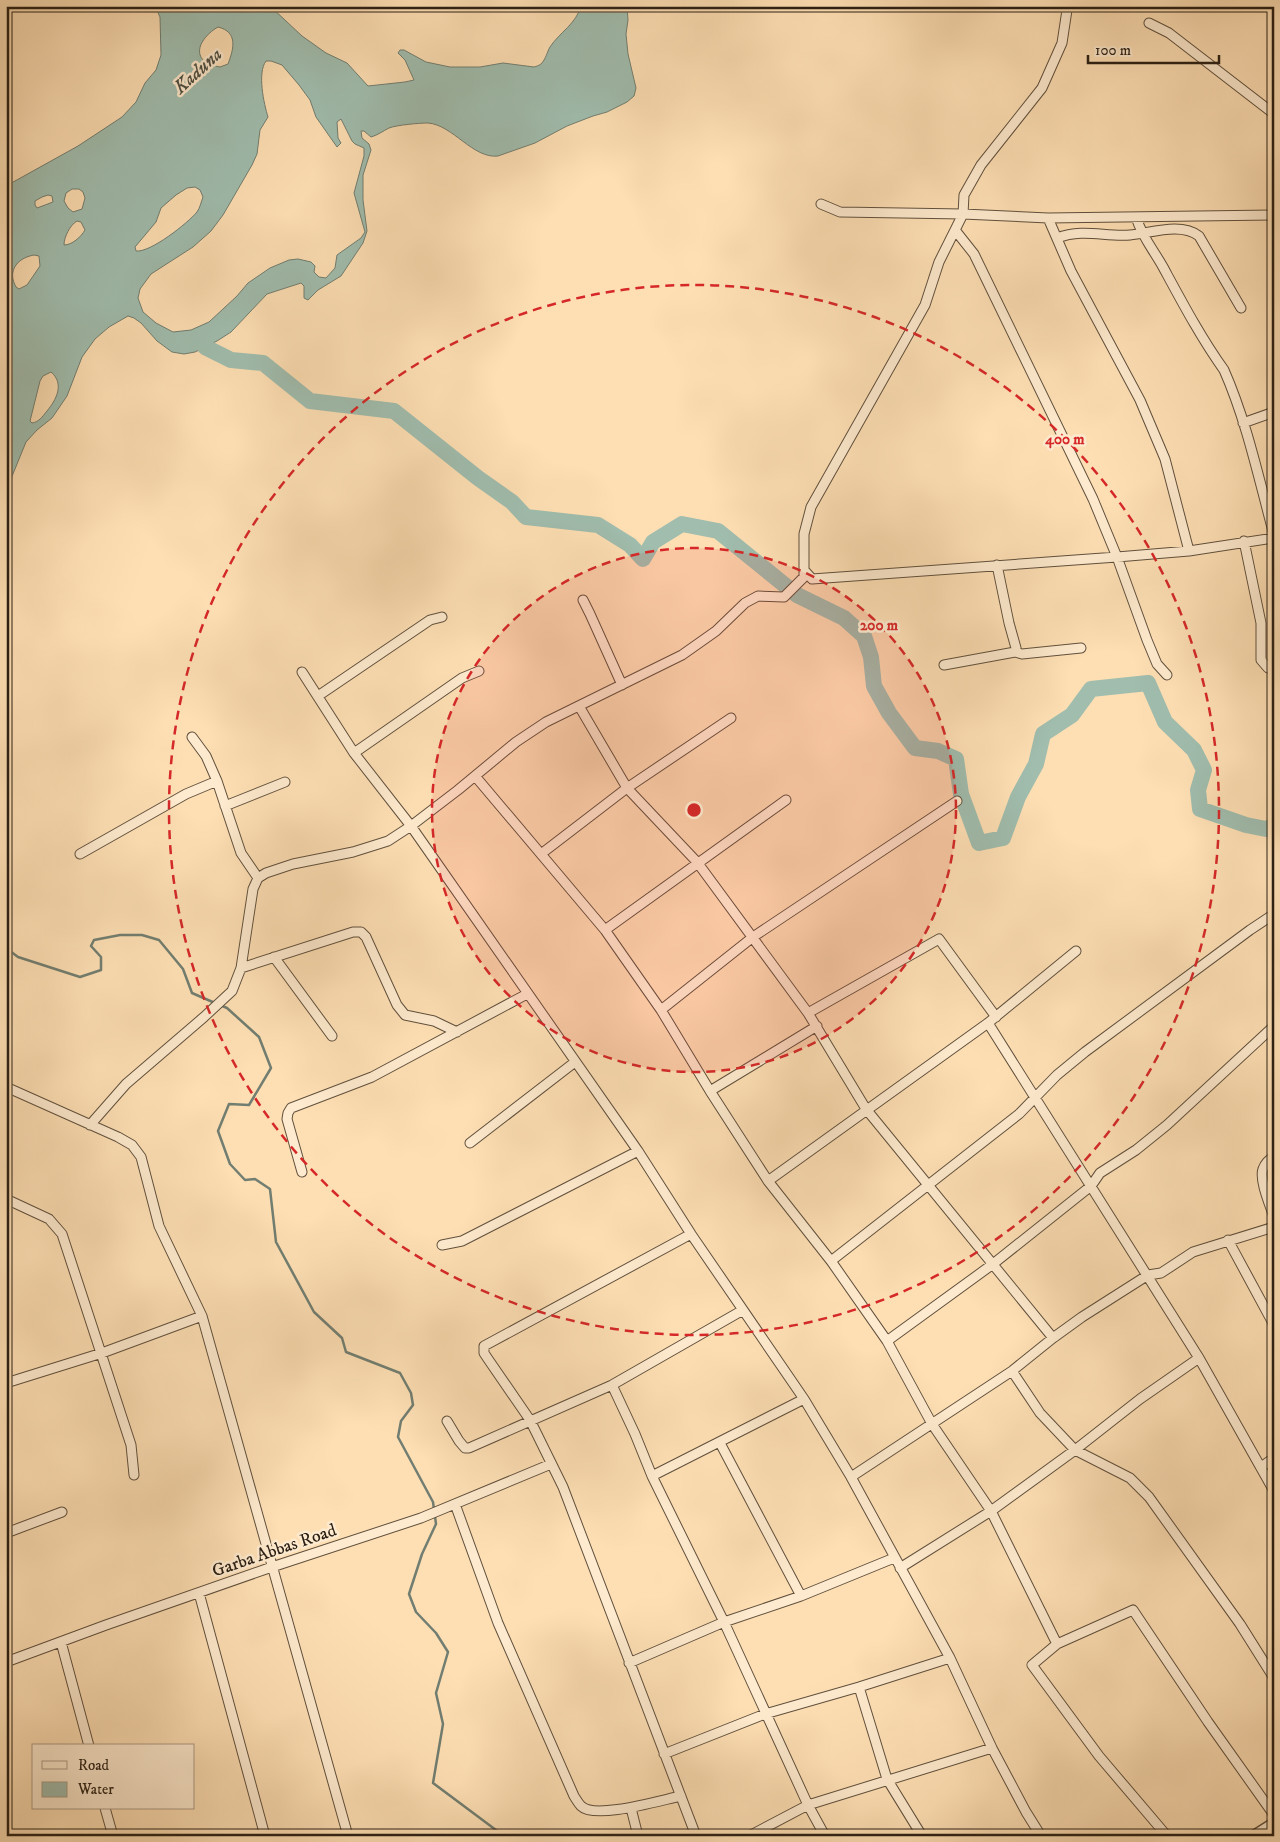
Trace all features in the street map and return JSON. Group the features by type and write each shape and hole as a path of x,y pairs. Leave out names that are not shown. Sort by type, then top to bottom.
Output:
{"street":[{"path":"90,1125 126,1084 232,990 241,968 253,889 258,878 266,873 293,864 353,852 388,841 411,826 529,733 546,722 682,655 716,631 745,603 758,596 784,597 804,573 804,534 811,507 925,306 939,262 963,214 964,195 982,165 1042,88 1062,43 1069,6"},
{"path":"1149,23 1168,33 1274,114"},
{"path":"821,204 840,212 963,214 1048,218 1274,215"},
{"path":"804,573 812,579 826,579 1118,557 1189,551 1274,536 1243,423 1224,370 1141,233 1136,217"},
{"path":"1048,218 1071,271 1140,400 1165,459 1189,551"},
{"path":"1057,238 1077,232 1129,235 1157,229 1192,231 1199,236 1241,308"},
{"path":"955,230 974,254 1093,498 1118,557 1147,640 1158,664 1167,675"},
{"path":"1243,423 1274,412"},
{"path":"1244,541 1261,622 1261,660 1263,665 1268,668 1274,668"},
{"path":"997,565 1016,648 1015,652"},
{"path":"582,600 622,685"},
{"path":"318,696 430,620 442,618"},
{"path":"944,665 1015,652 1022,654 1081,648"},
{"path":"354,753 462,678 479,671"},
{"path":"302,672 354,753 411,826 638,1151 691,1234 804,1398 851,1477 950,1658 992,1748 1041,1836"},
{"path":"579,706 627,788 697,862 753,937 817,1026 866,1109 1053,1338"},
{"path":"541,854 627,788 731,718"},
{"path":"192,737 206,756 218,781 241,853 258,878"},
{"path":"475,776 604,930 661,1010 710,1092 768,1181 831,1261 887,1341 932,1424 991,1511 1057,1644"},
{"path":"80,854 186,794 218,781"},
{"path":"225,806 285,782"},
{"path":"604,930 786,800"},
{"path":"661,1010 753,937 957,801"},
{"path":"831,1261 1019,1114 1057,1075 1085,1052 1274,914"},
{"path":"241,968 353,932 362,932 397,1004 405,1015 434,1021 457,1032"},
{"path":"808,1013 939,939 996,1016"},
{"path":"768,1181 988,1023 1076,951"},
{"path":"274,957 332,1036"},
{"path":"302,1172 287,1119 291,1108 372,1078 528,994"},
{"path":"988,1023 1199,1358 1274,1491"},
{"path":"710,1092 817,1026"},
{"path":"887,1341 993,1264 1091,1186 1100,1173 1136,1150 1167,1125 1274,1026"},
{"path":"470,1143 575,1062"},
{"path":"6,1087 132,1145 140,1157 159,1226 202,1316 348,1836"},
{"path":"442,1245 462,1241 638,1151"},
{"path":"1274,1156 1266,1163 1262,1171 1262,1178 1274,1217"},
{"path":"6,1199 49,1219 62,1234 131,1445 134,1474"},
{"path":"851,1477 1012,1371 1082,1317 1148,1275 1161,1273 1193,1252 1274,1227"},
{"path":"691,1234 484,1346 484,1353 530,1420 563,1488 696,1836"},
{"path":"1228,1240 1274,1325"},
{"path":"447,1421 459,1441 465,1448 469,1448 612,1385 743,1310"},
{"path":"6,1383 102,1353 202,1316"},
{"path":"900,1568 991,1511 1075,1450 1140,1399 1199,1358"},
{"path":"1012,1371 1040,1413 1075,1450 1130,1478 1150,1497 1240,1624 1274,1678"},
{"path":"612,1385 652,1476 724,1622 808,1806 825,1836"},
{"path":"652,1476 720,1443 804,1398"},
{"path":"720,1443 801,1596"},
{"path":"1261,1468 1274,1458"},
{"name":"Garba Abbas Road","path":"6,1662 272,1567 421,1518 550,1464"},
{"path":"455,1504 498,1623 574,1796 582,1806 595,1811 630,1808 681,1796"},
{"path":"6,1533 62,1512"},
{"path":"629,1663 724,1622 801,1596 894,1558"},
{"path":"199,1593 265,1836"},
{"path":"1167,1836 1099,1756 1032,1665 1057,1644 1134,1610 1214,1730 1274,1815"},
{"path":"61,1642 88,1744"},
{"path":"664,1754 765,1714 950,1658"},
{"path":"859,1687 887,1779 922,1836"},
{"path":"749,1836 808,1806 887,1779 992,1748"},
{"path":"630,1808 638,1836"},
{"path":"106,1810 112,1836"},
{"path":"1255,1836 1274,1824"}],"water":[{"name":"Kaduna","path":"155,6 270,6 302,36 326,53 347,63 368,86 414,80 405,60 398,53 400,50 404,50 426,62 450,67 480,67 503,63 534,67 543,62 550,47 572,23 581,6 627,6 626,34 628,54 636,88 634,96 627,102 607,112 567,126 535,143 498,156 489,156 480,152 446,129 428,123 393,127 371,137 364,131 361,131 362,138 369,144 371,150 363,175 363,200 367,231 363,243 341,276 318,290 308,300 304,298 304,286 301,283 267,294 231,332 195,352 184,354 172,352 157,341 141,323 128,316 109,327 95,339 82,357 67,396 52,418 26,442 6,491 6,186 78,146 122,117 136,102 145,83 156,70 161,55 160,17","holes":["218,27 224,29 232,37 233,47 228,64 220,67 214,66 205,62 201,57 200,47 209,33","266,61 282,65 310,100 316,117 337,147 341,143 338,138 337,122 341,119 352,141 364,148 364,156 354,193 365,232 361,238 337,255 335,268 326,278 319,277 314,272 315,266 311,262 298,259 289,260 270,268 248,283 209,322 191,330 173,332 156,323 143,312 138,298 140,289 151,274 193,247 211,231 223,215 252,165 257,154 260,130 268,117 263,97 262,73","195,187 200,190 203,197 197,212 186,223 159,242 136,251 135,247 156,222 161,208 187,188","72,189 79,189 83,192 85,198 82,209 73,212 64,201 66,193","48,195 52,196 53,202 37,208 35,201","77,221 81,222 85,230 76,240 64,245 66,235","34,255 39,256 40,266 27,285 19,289 13,281 13,271 18,262","51,372 58,382 58,392 44,415 32,423 30,421 43,376"]}],"waterway":[{"path":"205,347 231,360 263,363 310,401 394,411 478,478 512,502 526,517 598,525 630,545 643,559 653,542 682,524 718,531 797,595 844,618 864,636 871,657 874,686 889,713 915,748 938,751 956,759 961,794 979,843 1003,838 1018,797 1036,764 1043,734 1072,715 1091,689 1148,683 1165,722 1194,750 1204,770 1198,790 1200,809 1246,825 1266,829 1274,826"},
{"path":"6,948 18,957 80,977 101,970 101,957 91,946 94,940 120,935 142,935 159,940 183,969 192,993 215,1003"},
{"path":"220,1005 227,1008 259,1037 271,1068 249,1105 229,1104 218,1131 230,1164 245,1180 255,1179 270,1189 276,1242 314,1312 342,1338 346,1352 400,1373 411,1393 413,1405 401,1421 398,1437 433,1502 436,1524 422,1554 409,1594 416,1612 436,1633 448,1652 436,1693 443,1724 433,1783 504,1836"}]}
